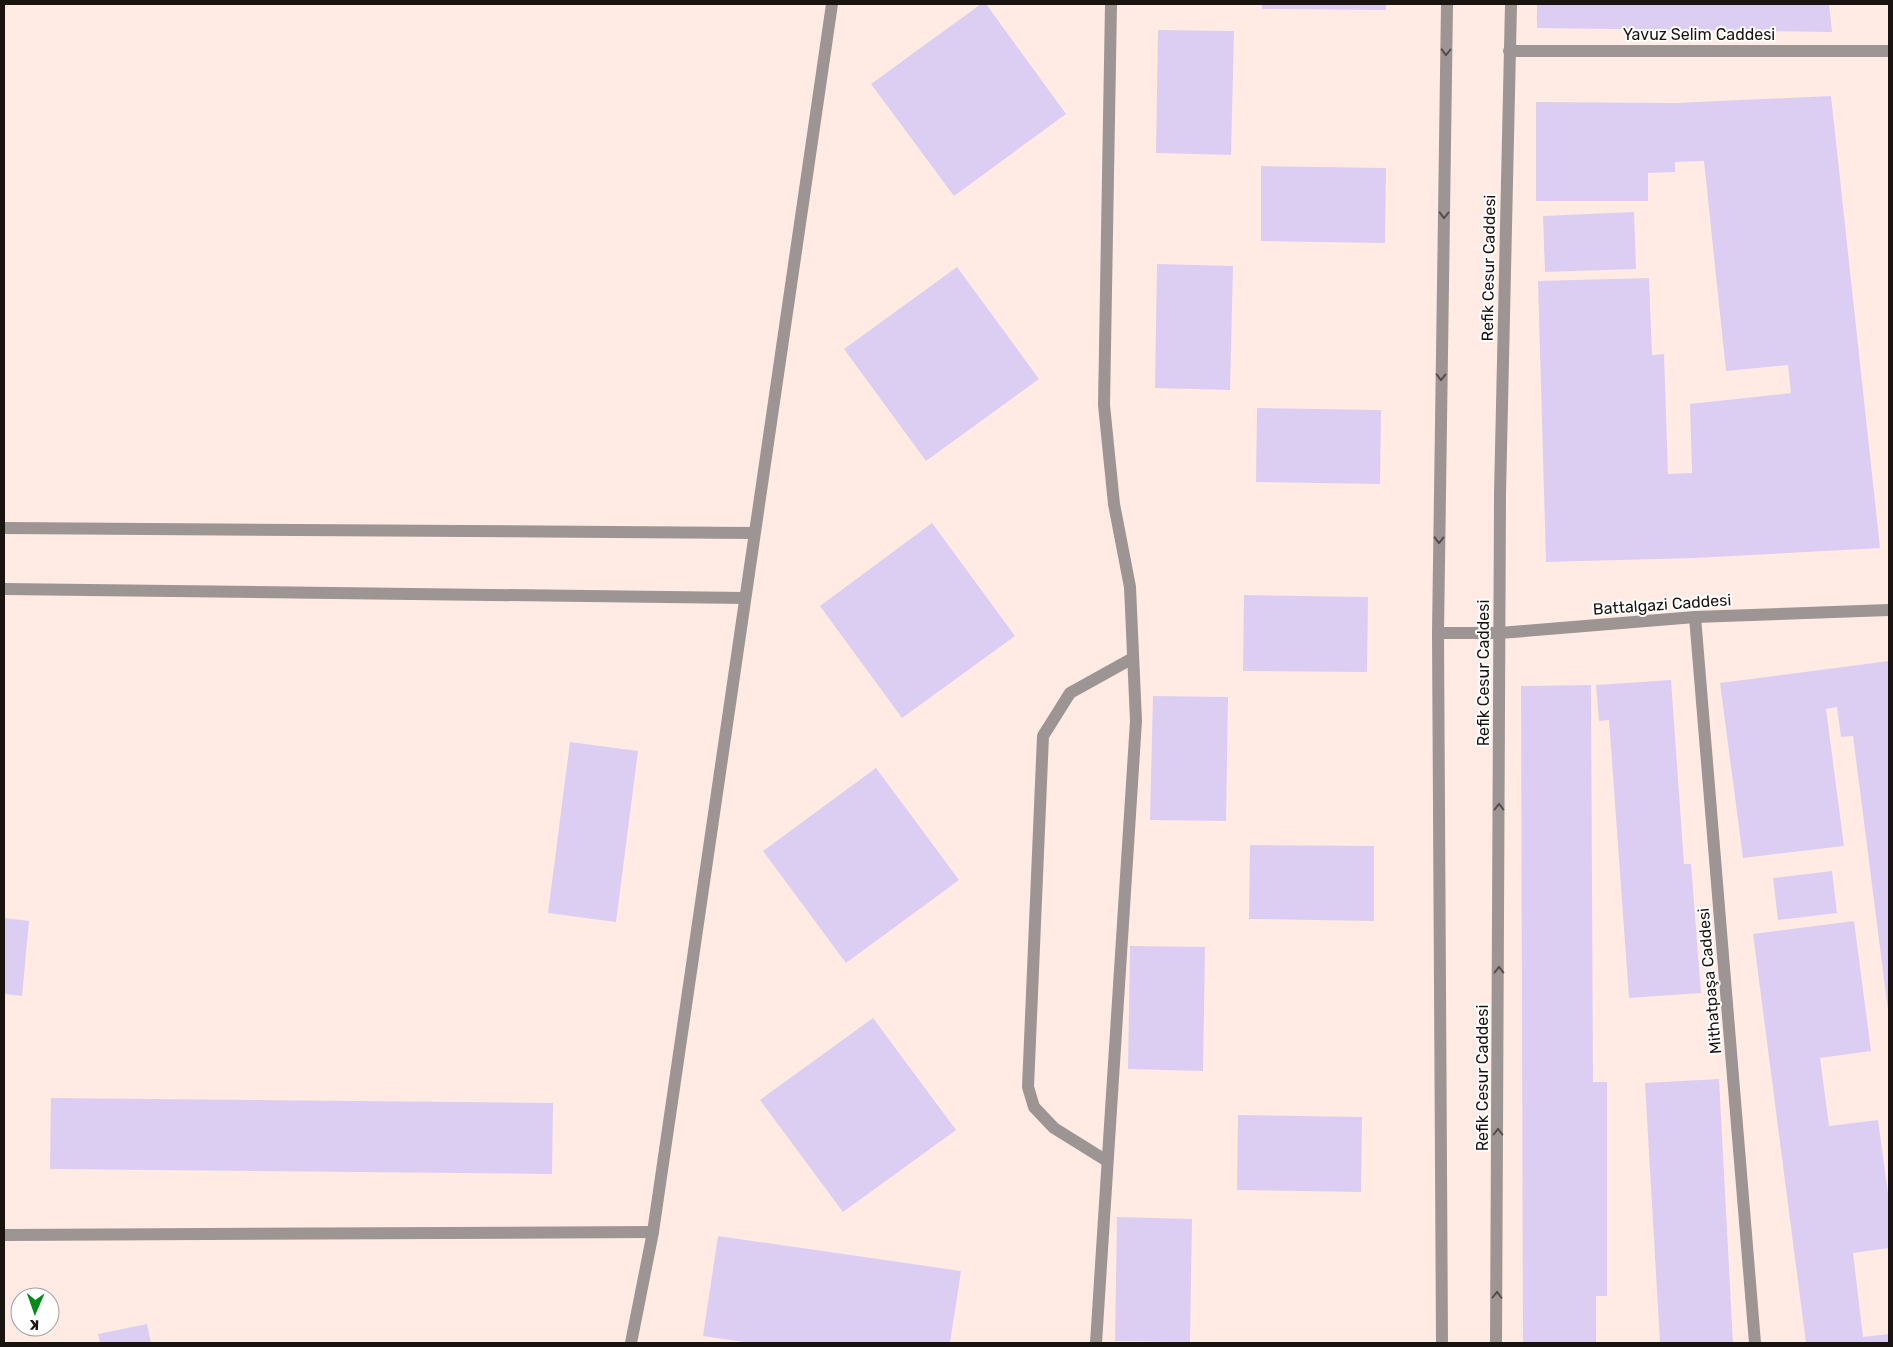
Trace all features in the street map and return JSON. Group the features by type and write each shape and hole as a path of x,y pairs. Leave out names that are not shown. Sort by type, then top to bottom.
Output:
{"street":[{"path":"631,1343 653,1232 832,4"},
{"path":"1096,1343 1136,721 1130,587 1114,504 1104,405 1111,4"},
{"path":"1442,1343 1438,632 1447,4"},
{"name":"Refik Cesur Caddesi","path":"1496,1343 1500,494 1510,4"},
{"name":"Yavuz Selim Caddesi","path":"1510,51 1889,51"},
{"path":"4,528 754,533"},
{"path":"4,589 745,598"},
{"name":"Battalgazi Caddesi","path":"1438,632 1500,633 1695,617 1889,610"},
{"name":"Mithatpaşa Caddesi","path":"1695,617 1756,1343"},
{"path":"1107,1161 1054,1128 1034,1107 1028,1086 1043,736 1070,693 1133,658"},
{"path":"4,1235 653,1232"}],"building":[{"path":"981,4 986,4 1066,114 954,196 871,84"},
{"path":"1262,4 1386,4 1386,10 1262,9"},
{"path":"1537,4 1829,4 1832,32 1537,28"},
{"path":"1158,30 1234,31 1231,155 1156,153"},
{"path":"1831,96 1880,548 1695,558 1546,562 1538,281 1649,278 1652,355 1664,354 1668,474 1692,473 1690,404 1791,393 1788,365 1726,371 1704,161 1675,162 1675,172 1648,173 1648,201 1536,201 1536,102 1675,103"},
{"path":"1261,166 1386,168 1385,243 1261,241"},
{"path":"1634,212 1636,269 1545,272 1543,216"},
{"path":"1157,264 1233,266 1230,390 1155,388"},
{"path":"957,267 1039,379 926,461 844,349"},
{"path":"1257,408 1381,410 1380,484 1256,482"},
{"path":"932,523 1015,636 902,718 820,606"},
{"path":"1244,595 1368,597 1367,672 1243,671"},
{"path":"1889,661 1888,1010 1853,736 1841,737 1837,707 1826,709 1844,846 1743,858 1720,683"},
{"path":"1671,680 1684,864 1691,864 1701,993 1629,998 1609,720 1599,721 1596,685"},
{"path":"1591,685 1593,1082 1607,1082 1607,1296 1596,1296 1596,1343 1523,1343 1521,686"},
{"path":"1153,696 1228,697 1226,821 1150,820"},
{"path":"570,742 638,751 616,922 548,913"},
{"path":"876,768 959,880 846,963 763,851"},
{"path":"1250,845 1374,846 1374,921 1249,919"},
{"path":"1832,871 1837,913 1778,920 1773,878"},
{"path":"4,918 29,921 22,996 4,994"},
{"path":"1854,921 1871,1051 1820,1058 1829,1126 1878,1120 1889,1201 1889,1248 1853,1253 1863,1337 1889,1334 1889,1343 1806,1343 1753,934"},
{"path":"1130,946 1205,947 1203,1071 1128,1069"},
{"path":"873,1018 956,1130 843,1212 760,1100"},
{"path":"1719,1079 1733,1343 1660,1343 1645,1083"},
{"path":"51,1098 553,1103 552,1174 50,1169"},
{"path":"1238,1115 1362,1117 1361,1192 1237,1190"},
{"path":"1117,1217 1192,1219 1190,1342 1115,1341"},
{"path":"718,1236 961,1271 950,1343 751,1343 703,1336"},
{"path":"147,1324 151,1343 100,1343 98,1334"}]}
